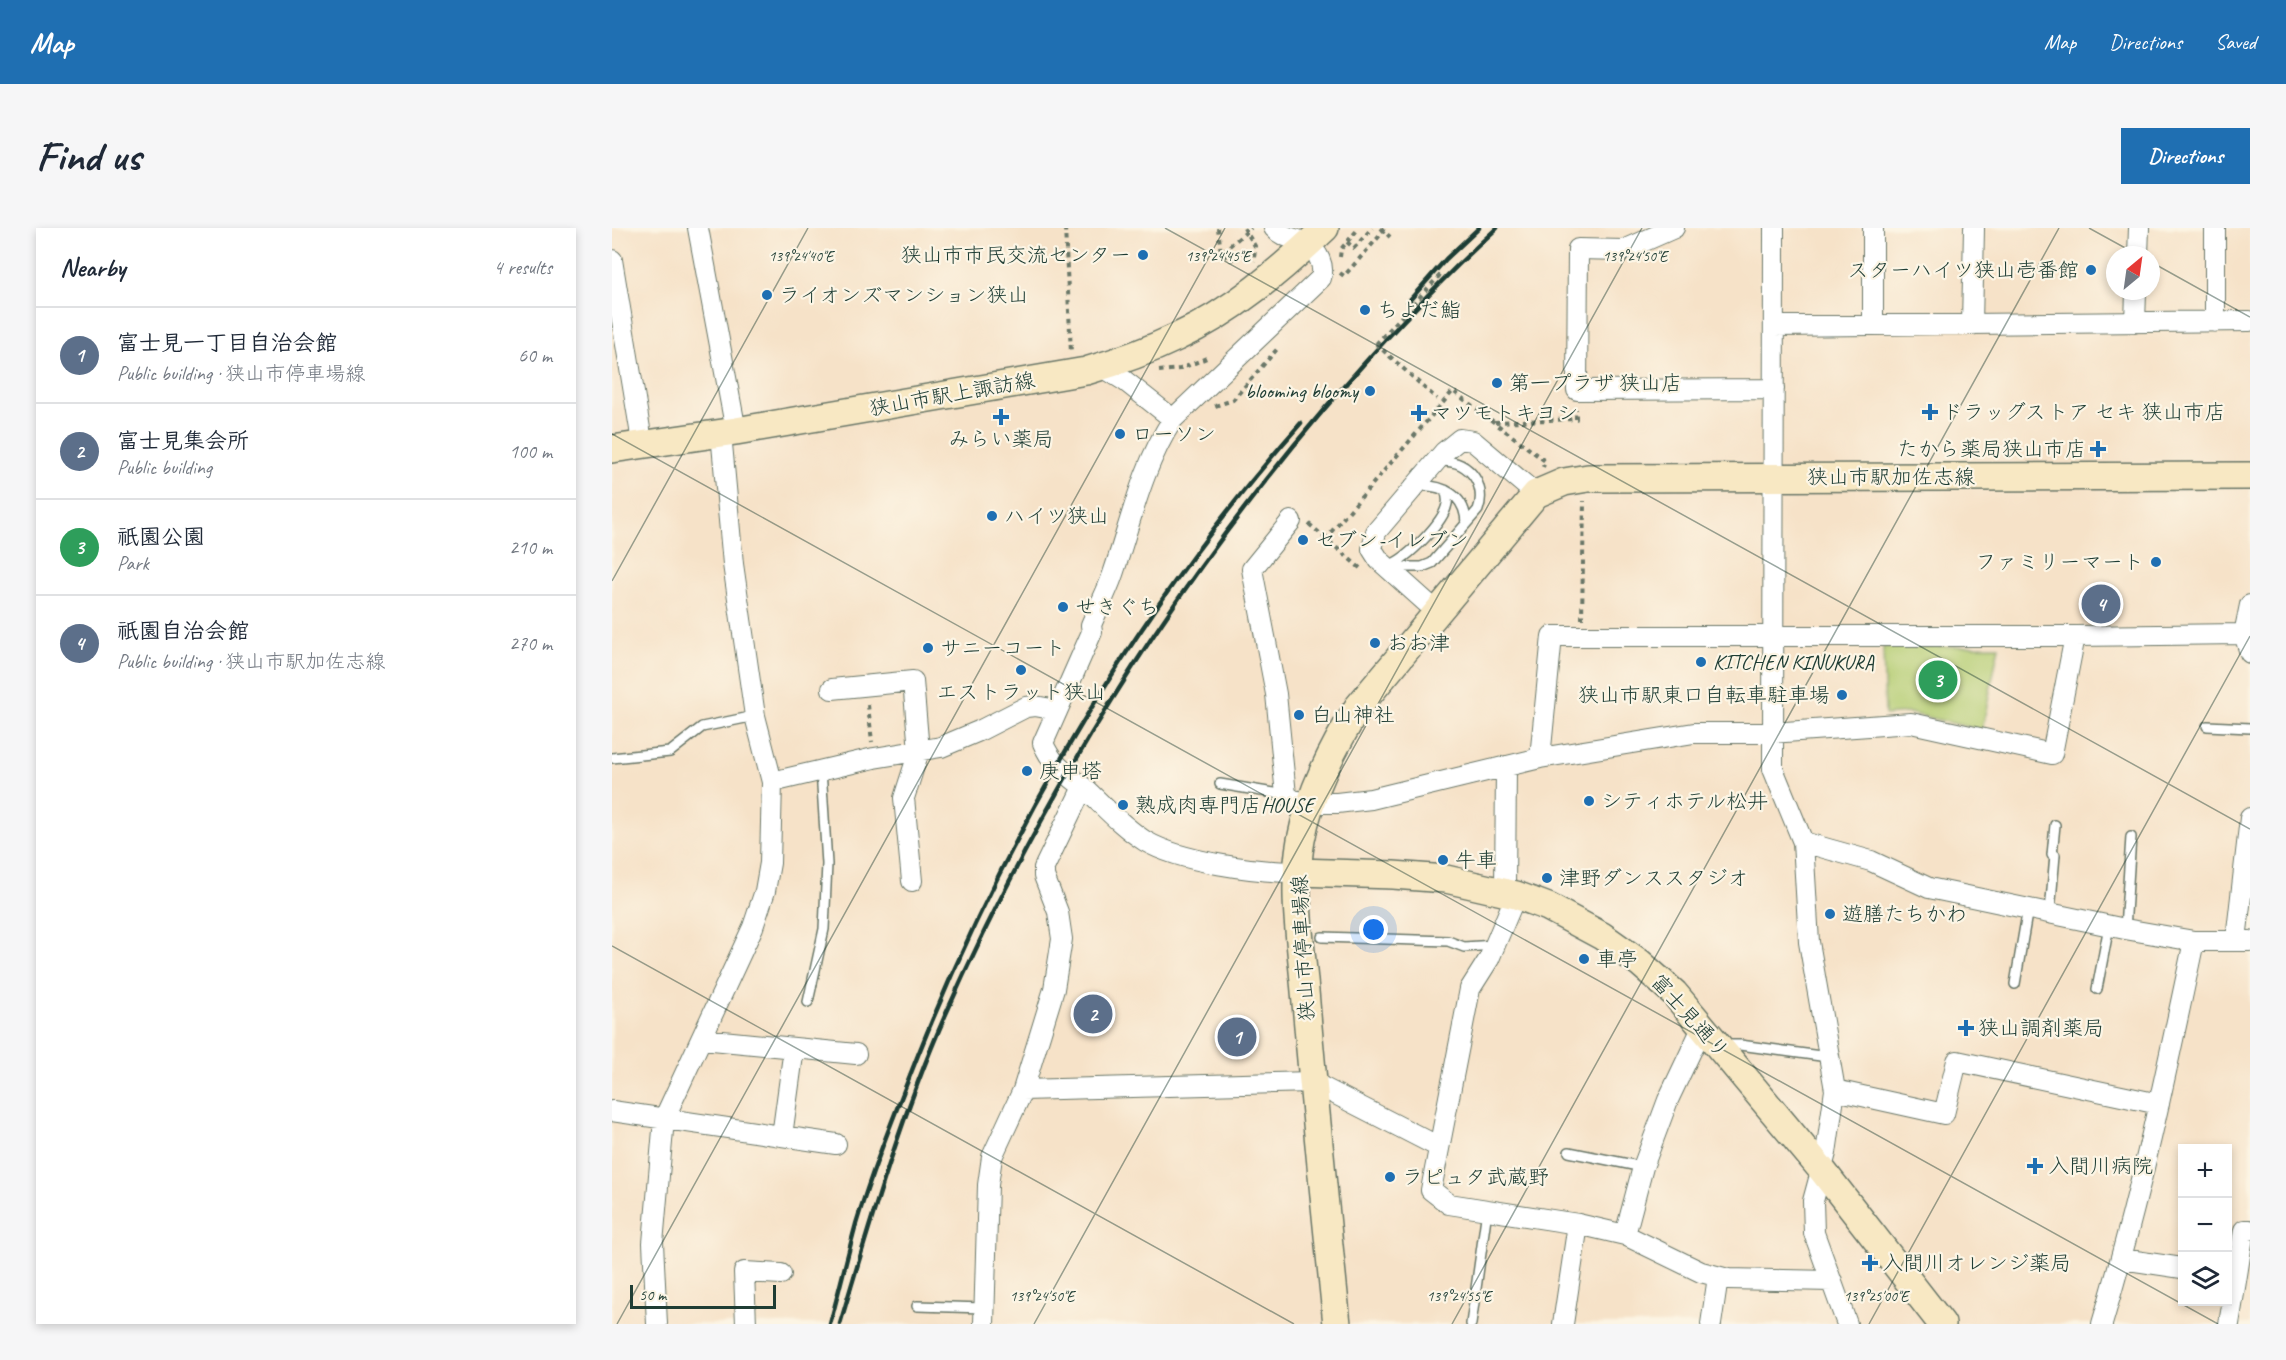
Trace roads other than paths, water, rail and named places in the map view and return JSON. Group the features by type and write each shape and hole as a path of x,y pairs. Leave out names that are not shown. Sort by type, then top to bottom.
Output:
{"street":[{"path":"657,1324 653,1243 664,1119 737,964 765,891 770,863 772,782 755,716 733,564 728,432 698,228"},
{"path":"1674,228 1624,250 1578,249 1577,390 1774,388"},
{"path":"1774,228 1771,733 1773,769 1803,842 1809,942 1835,1090 1822,1170 1813,1201 1814,1233 1846,1324"},
{"path":"1873,228 1873,325"},
{"path":"1972,325 1974,228"},
{"path":"2138,246 2139,228"},
{"path":"2215,228 2215,322"},
{"path":"1264,273 1278,253 1276,231 1321,236 1321,261 1324,271 1319,282 1173,419 1148,465 1129,518 1113,574 1091,625 1092,632 1043,743 1050,759 1123,825 1147,842 1173,853 1207,861 1277,872 1298,872"},
{"name":"狭山市駅上諏訪線","path":"612,449 728,432 1074,373 1101,366 1179,336 1241,298 1264,273 1321,236"},
{"path":"612,260 641,444"},
{"path":"2135,323 2136,300"},
{"path":"1774,326 2250,321"},
{"path":"1101,366 1125,381 1173,419"},
{"path":"1437,612 1377,571 1372,549 1376,532 1434,463 1452,444 1460,440 1473,441 1536,494"},
{"name":"狭山市駅加佐志線","path":"1536,494 1564,482 1588,478 2250,476"},
{"name":"狭山市停車場線","path":"1336,1324 1312,1082 1298,903 1301,840 1298,799 1358,707 1536,494"},
{"path":"1291,521 1252,569 1298,799 1338,803 1371,799 1540,758 1694,733 1771,733 1911,723 2052,754 2075,636"},
{"path":"1540,758 1551,636 2075,636 2247,643 2250,605"},
{"path":"832,689 912,681 919,751 904,798 912,881"},
{"path":"772,782 874,758 942,747 1026,708 1035,706 1057,710"},
{"path":"1506,766 1510,893 1495,945 1470,989 1431,1190 1449,1204 1578,1224 1625,1234 1674,1261 1718,1277 1832,1281"},
{"path":"984,1316 988,1185 992,1157 1023,1090 1054,989 1062,939 1058,912 1044,876 1044,868 1083,787"},
{"path":"1803,842 1871,861 1929,888 2194,941 2243,940 2250,818"},
{"name":"富士見通り","path":"1298,872 1446,879 1510,893 1548,908 1602,936 1640,963 1674,993 1822,1170 1942,1324"},
{"path":"2102,1324 2122,1259 2159,1104 2194,941"},
{"path":"1625,1234 1643,1167 1668,1100 1711,1036"},
{"path":"702,1039 856,1054"},
{"path":"782,1136 794,1048"},
{"path":"1835,1090 1944,1114 1957,1061 2159,1104"},
{"path":"1023,1090 1312,1082 1438,1147"},
{"path":"612,1111 836,1144"},
{"path":"1563,1324 1578,1224"},
{"path":"2232,1275 2244,1230 2250,1230"},
{"path":"2122,1259 2178,1267"},
{"path":"746,1324 744,1272 781,1274"},
{"path":"1711,1324 1718,1277"},
{"path":"2229,1324 2230,1306"}],"lane":[{"path":"1377,571 1422,567 1432,563 1478,510 1482,492 1471,473 1453,461 1434,463"},
{"path":"1414,487 1426,486 1445,490 1453,495 1465,509 1466,524"},
{"path":"1377,571 1400,561 1410,553 1442,517 1448,502 1445,490"},
{"path":"612,758 670,752 702,727 755,716"},
{"path":"2207,726 2250,728"},
{"path":"808,1002 824,929 827,864 821,770"},
{"path":"1220,784 1298,799"},
{"path":"2050,912 2055,825"},
{"path":"2097,989 2117,927 2131,837"},
{"path":"2015,984 2028,908"},
{"path":"1322,937 1448,941 1464,947 1495,945"},
{"path":"1711,1036 1740,1045 1828,1058"},
{"path":"1569,1152 1643,1167"},
{"path":"1471,1324 1487,1210"},
{"path":"917,1306 984,1316"}],"railway":[{"path":"1408,302 1446,259 1479,228"},
{"path":"840,1324 901,1130 945,1016 1024,853 1113,698 1162,622 1214,549 1326,407 1430,293 1497,228"},
{"path":"830,1324 856,1224 885,1139 918,1055 954,970 1036,803 1082,722 1132,644 1185,568 1241,494 1301,423"}],"place":[{"name":"狭山市市民交流センター","path":"1143,255"},
{"name":"スターハイツ狭山壱番館","path":"2091,270"},
{"name":"ライオンズマンション狭山","path":"767,295"},
{"name":"ちよだ鮨","path":"1365,310"},
{"name":"第一プラザ 狭山店","path":"1497,383"},
{"name":"blooming bloomy","path":"1370,391"},
{"name":"ドラッグストア セキ 狭山市店","path":"1930,412"},
{"name":"マツモトキヨシ","path":"1419,413"},
{"name":"みらい薬局","path":"1001,417"},
{"name":"ローソン","path":"1120,434"},
{"name":"たから薬局狭山市店","path":"2098,449"},
{"name":"ハイツ狭山","path":"992,516"},
{"name":"セブン-イレブン","path":"1303,540"},
{"name":"ファミリーマート","path":"2156,562"},
{"name":"祇園自治会館","path":"2101,604"},
{"name":"せきぐち","path":"1063,607"},
{"name":"おお津","path":"1375,643"},
{"name":"サニーコート","path":"928,648"},
{"name":"KITCHEN KINUKURA","path":"1701,662"},
{"name":"エストラット狭山","path":"1021,670"},
{"name":"祇園公園","path":"1938,680"},
{"name":"狭山市駅東口自転車駐車場","path":"1842,695"},
{"name":"白山神社","path":"1299,715"},
{"name":"庚申塔","path":"1027,771"},
{"name":"シティホテル松井","path":"1589,801"},
{"name":"熟成肉専門店HOUSE","path":"1123,805"},
{"name":"牛車","path":"1443,860"},
{"name":"津野ダンススタジオ","path":"1547,878"},
{"name":"遊膳たちかわ","path":"1830,914"},
{"name":"車亭","path":"1584,959"},
{"name":"富士見集会所","path":"1093,1014"},
{"name":"狭山調剤薬局","path":"1966,1028"},
{"name":"富士見一丁目自治会館","path":"1237,1037"},
{"name":"入間川病院","path":"2035,1166"},
{"name":"ラピュタ武蔵野","path":"1390,1177"},
{"name":"入間川オレンジ薬局","path":"1870,1263"}]}
